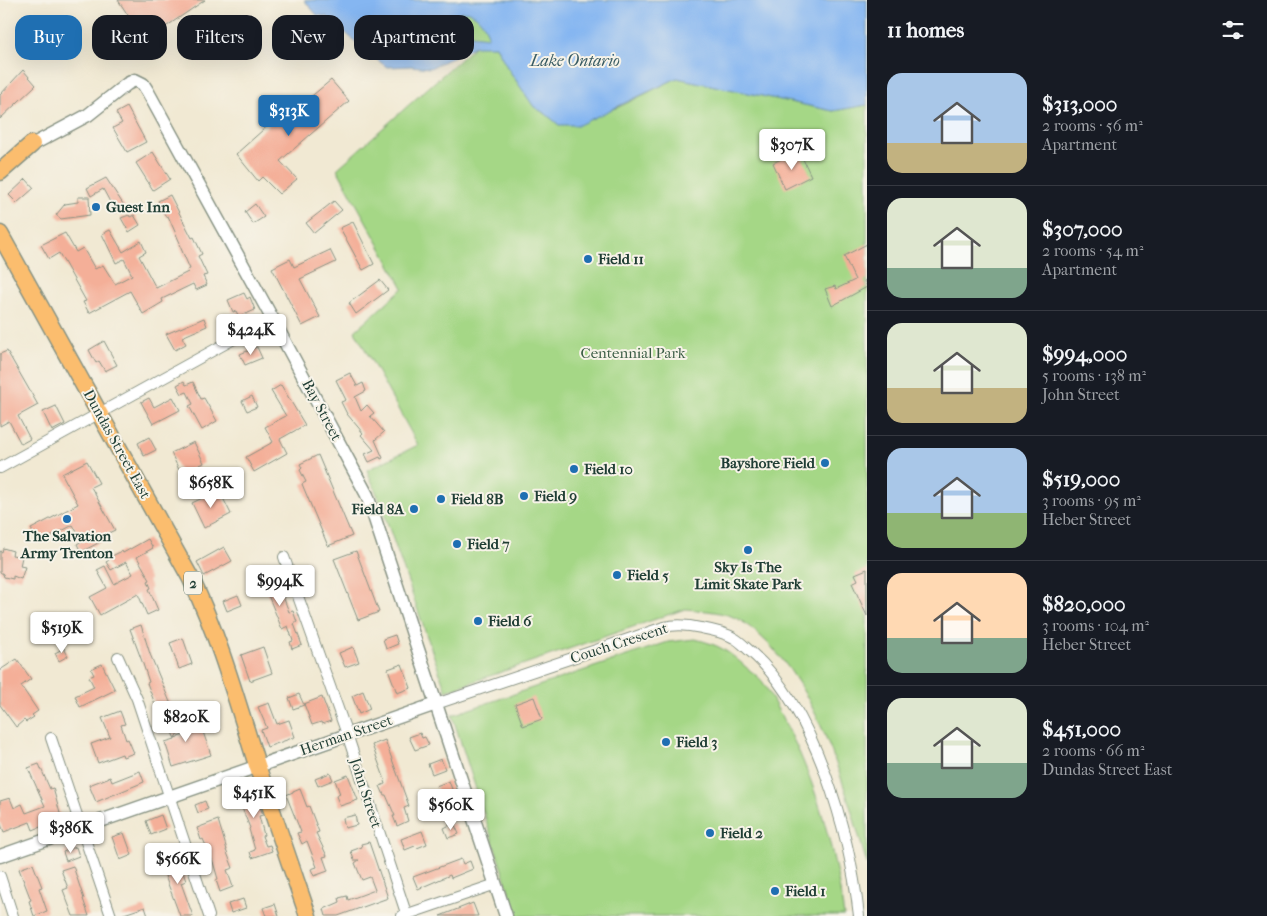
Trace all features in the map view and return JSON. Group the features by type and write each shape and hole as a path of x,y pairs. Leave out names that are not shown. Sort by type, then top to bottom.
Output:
{"main road":[{"path":"0,172 32,144"},
{"name":"Dundas Street East","path":"0,234 191,579 208,614 222,651 258,767 308,916"}],"street":[{"name":"Bay Street","path":"0,162 88,115 127,84 135,80 143,84 367,495 506,916"},
{"path":"0,468 272,318"},
{"name":"John Street","path":"284,557 347,734 405,916"},
{"name":"Couch Crescent","path":"436,704 664,627 683,625 718,631 734,638 759,659 777,680 806,728 828,779 843,831 855,884 859,916"},
{"path":"118,657 137,699 209,916"},
{"name":"Herman Street","path":"0,856 436,704"},
{"path":"51,738 111,916"},
{"path":"0,876 13,916"},
{"path":"405,916 496,884"}],"green space":[{"path":"460,12 473,14 482,22 488,38 474,36 474,15 458,15"},
{"name":"Centennial Park","path":"475,46 496,46 507,67 534,107 559,125 619,107 677,78 833,111 867,105 867,864 837,766 824,732 808,700 790,670 768,644 737,618 715,612 685,609 446,691 379,499 367,470 418,445 355,331 403,288 337,169 459,60 474,60"},
{"path":"695,639 717,646 729,653 759,677 768,691 791,734 821,810 835,863 844,916 517,916 452,715 668,642"}],"water":[{"name":"Lake Ontario","path":"304,0 867,0 867,105 833,111 677,78 579,125 559,125 534,107 507,67 496,46 474,46 474,35 488,37 479,19 469,12 460,12 458,15 354,15 354,40 344,31 344,15 317,15"},
{"name":"Lake Ontario","path":"378,60 446,60 430,68 411,66 387,67"}],"building":[{"path":"118,0 205,0 183,15 177,15 177,19 167,26 167,15 128,15"},
{"path":"23,70 36,85 0,119 0,95"},
{"path":"331,80 349,101 280,161 297,179 279,194 262,177 258,181 236,154 273,121 278,124"},
{"path":"127,107 146,142 127,152 113,128 122,123 116,113"},
{"path":"153,152 170,179 153,190 136,163"},
{"path":"796,155 798,159 802,157 811,176 785,189 773,163 785,157 787,160"},
{"path":"106,178 125,207 116,213 103,189 91,196 87,188"},
{"path":"26,179 34,188 17,203 9,195"},
{"path":"170,195 202,254 198,256 207,275 203,276 207,285 196,290 193,284 162,299 163,302 143,314 130,291 89,313 83,302 86,301 59,253 49,259 41,245 65,233 76,252 83,248 95,269 103,265 115,284 132,275 124,259 116,263 102,234 110,230 123,252 141,241 146,252 139,256 156,288 188,272 187,270 190,269 168,216 166,217 158,201"},
{"path":"78,197 89,197 90,215 61,219 56,215 65,204 78,202"},
{"path":"334,201 342,210 314,233 306,223"},
{"path":"255,204 264,217 253,224 245,212"},
{"path":"129,215 130,217 134,215 140,225 129,232 121,218"},
{"path":"353,222 374,264 363,270 340,228"},
{"path":"867,244 867,279 864,281 867,287 832,306 825,289 835,286 836,289 855,280 844,256"},
{"path":"330,250 336,262 300,279 320,317 302,326 272,268 290,259 294,267"},
{"path":"380,280 388,290 356,314 349,303"},
{"path":"244,293 247,299 250,297 255,310 239,317 236,311 233,312 228,300"},
{"path":"204,318 207,326 182,337 186,344 175,350 166,334"},
{"path":"104,341 117,365 105,371 99,361 96,363 89,350"},
{"path":"257,347 262,358 245,365 240,354"},
{"path":"7,351 38,405 18,416 30,439 21,444 9,421 0,426 0,354"},
{"path":"350,373 357,386 363,383 366,391 355,397 361,411 367,405 374,413 370,416 384,432 375,440 383,458 381,459 380,457 369,462 365,454 374,450 361,435 363,433 347,414 341,402 346,400 336,380"},
{"path":"184,381 186,385 193,382 201,399 204,398 217,421 202,430 189,406 193,404 187,392 182,394 177,385"},
{"path":"281,385 305,425 280,439 287,453 254,472 246,457 273,442 265,427 286,416 271,391"},
{"path":"252,396 257,407 247,411 242,401"},
{"path":"173,397 180,410 153,424 141,402 149,398 154,407"},
{"path":"56,406 65,424 52,431 43,412"},
{"path":"149,437 156,450 144,456 138,443"},
{"path":"194,442 204,463 181,474 171,453"},
{"path":"318,455 352,536 328,546 302,484 306,482 300,470 302,468 300,464"},
{"path":"87,461 99,483 91,487 115,530 100,537 102,541 81,552 77,544 82,541 73,525 39,543 31,529 78,504 62,474"},
{"path":"219,490 231,514 204,528 192,503"},
{"path":"148,539 153,548 137,557 150,580 148,581 151,588 149,589 158,610 147,615 138,594 100,615 90,597 107,588 97,570 105,566 114,584 133,574 126,562 111,570 106,562 109,560 108,558 122,551 123,553"},
{"path":"224,547 232,561 204,576 197,562"},
{"path":"3,548 13,551 12,555 22,557 20,566 25,567 21,579 13,576 13,579 4,577 0,572 0,551 2,552"},
{"path":"356,551 379,612 358,620 334,559"},
{"path":"267,569 276,593 281,591 289,612 293,611 297,622 294,624 302,645 292,649 290,642 293,641 288,626 282,629 265,588 262,588 256,573"},
{"path":"867,569 867,616 852,583 858,580 855,574"},
{"path":"238,595 242,605 227,611 223,601"},
{"path":"141,625 150,654 172,707 158,712 130,629"},
{"path":"395,635 398,644 386,649 383,639"},
{"path":"183,638 192,664 179,669 170,643"},
{"path":"263,647 272,673 250,681 241,655"},
{"path":"353,647 359,662 345,667 339,653"},
{"path":"64,648 68,656 59,661 55,653"},
{"path":"17,659 31,679 21,686 38,711 32,715 34,717 26,722 24,720 16,727 0,705 0,670"},
{"path":"102,664 115,690 80,707 75,696 94,687 89,677 94,675 91,669"},
{"path":"402,664 411,688 397,693 388,669"},
{"path":"363,691 370,709 359,714 352,696"},
{"path":"299,694 304,705 293,709 289,698"},
{"path":"322,697 331,721 312,725 304,704"},
{"path":"534,697 542,719 523,726 515,704"},
{"path":"269,703 277,724 289,720 295,737 267,747 261,730 267,728 258,707"},
{"path":"177,707 189,714 175,738 202,729 211,755 173,767 165,742 175,739 170,728 179,724 170,720"},
{"path":"120,711 125,724 121,725 126,740 128,739 134,753 123,757 122,754 98,763 91,744 110,737 102,718"},
{"path":"420,733 422,738 425,737 429,745 415,750 409,737"},
{"path":"385,740 409,806 404,808 408,821 397,826 393,816 395,816 380,786 385,784 385,780 372,745"},
{"path":"441,759 445,769 432,774 428,764"},
{"path":"39,764 50,789 53,788 61,817 42,823 43,826 33,830 30,822 4,832 0,822 0,801 10,798 14,808 22,804 26,813 45,806 28,768"},
{"path":"140,771 144,782 96,802 89,785 110,777 112,782"},
{"path":"330,773 333,780 318,786 315,779"},
{"path":"348,775 358,800 340,806 336,796 340,794 335,780"},
{"path":"250,779 263,815 259,816 264,835 262,836 266,846 270,845 272,851 252,858 250,852 255,850 250,828 242,808 247,806 239,784"},
{"path":"449,781 453,792 440,797 436,786"},
{"path":"300,789 307,807 309,806 319,832 316,833 327,856 323,857 328,871 314,876 311,869 317,867 307,841 302,844 297,833 301,832 286,795"},
{"path":"205,801 208,809 198,813 195,805"},
{"path":"161,815 166,829 151,835 146,821"},
{"path":"355,815 357,825 345,828 343,818"},
{"path":"218,820 233,868 227,870 233,887 220,892 213,862 197,828"},
{"path":"454,823 459,834 448,838 444,828"},
{"path":"422,831 427,844 405,850 401,839"},
{"path":"124,833 132,855 120,860 112,837"},
{"path":"369,842 388,898 338,916 326,916 324,909 340,902 339,898 347,896 348,900 375,890 370,877 362,880 355,863 359,860 354,860 351,851 362,847 361,844"},
{"path":"76,847 79,856 66,861 63,852"},
{"path":"176,852 186,881 181,883 193,916 180,916 165,876 171,874 165,857"},
{"path":"461,859 463,864 470,861 473,869 451,878 450,875 418,889 413,877"},
{"path":"33,864 42,887 39,888 47,911 34,916 29,901 31,900 19,869"},
{"path":"73,866 89,916 73,916 63,890 68,888 61,870"},
{"path":"243,899 246,908 231,913 228,904"},
{"path":"473,903 478,916 440,916"},
{"path":"275,904 279,916 266,916 263,908"},
{"path":"145,907 148,916 121,916 121,915"}],"place":[{"name":"Guest Inn","path":"96,207"},
{"name":"Field 11","path":"588,259"},
{"name":"Bayshore Field","path":"825,463"},
{"name":"Field 10","path":"574,469"},
{"name":"Field 9","path":"524,496"},
{"name":"Field 8B","path":"441,499"},
{"name":"Field 8A","path":"414,509"},
{"name":"The Salvation Army Trenton","path":"67,519"},
{"name":"Field 7","path":"457,544"},
{"name":"Sky Is The Limit Skate Park","path":"748,550"},
{"name":"Field 5","path":"617,575"},
{"name":"Field 6","path":"478,621"},
{"name":"Field 3","path":"666,742"},
{"name":"Field 2","path":"710,833"},
{"name":"Field 1","path":"775,891"}]}
